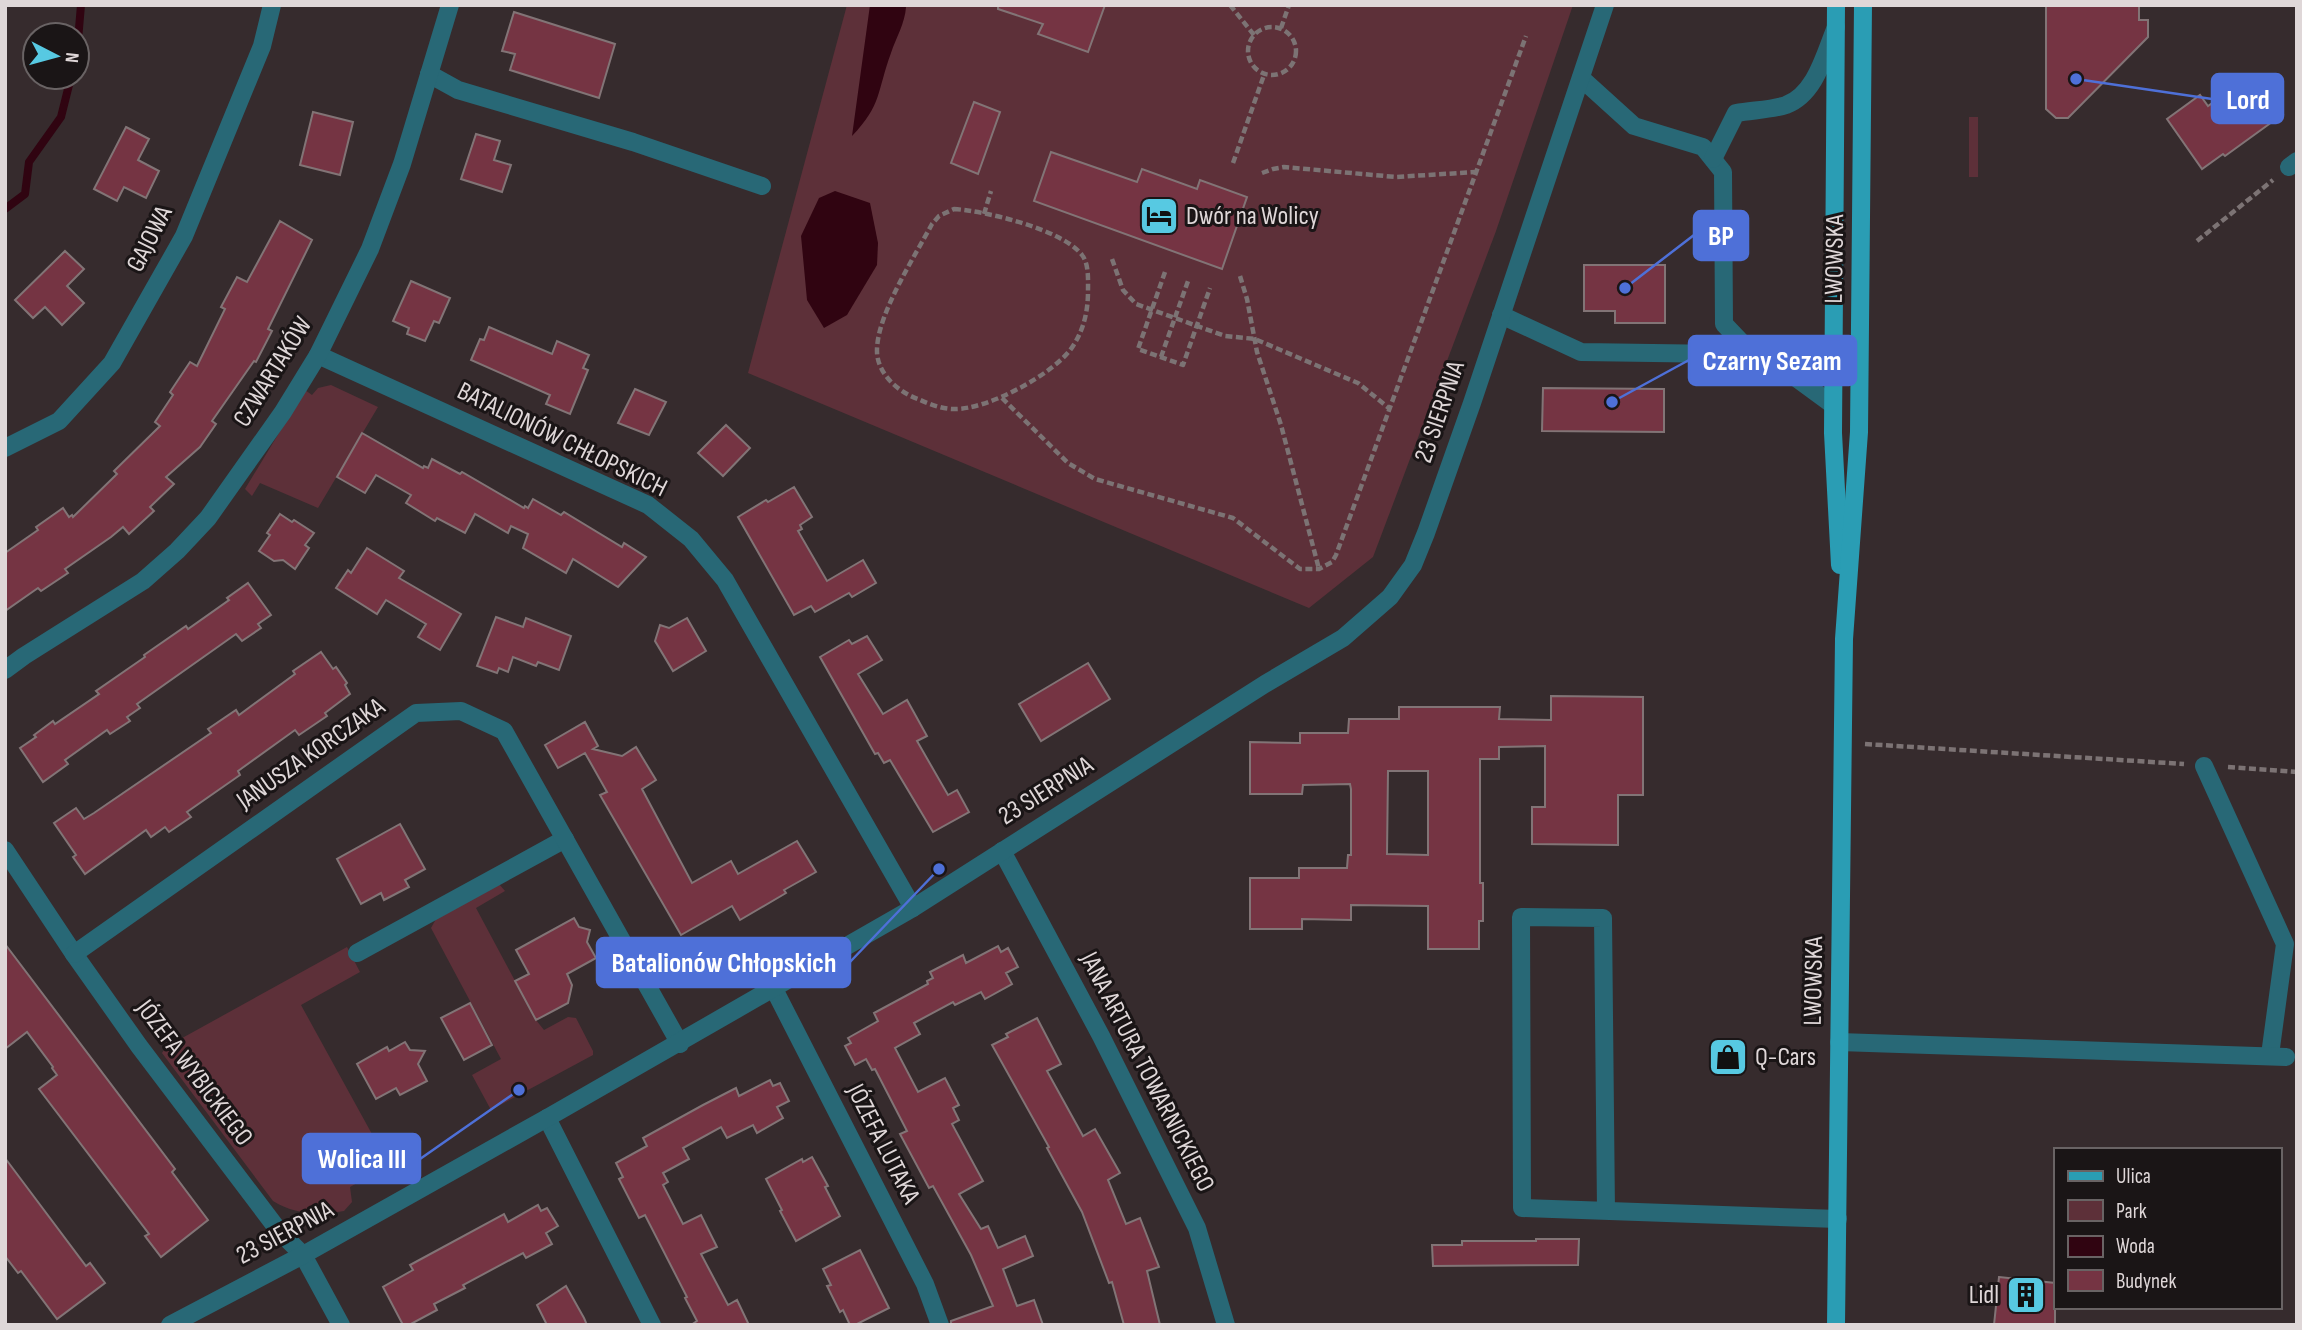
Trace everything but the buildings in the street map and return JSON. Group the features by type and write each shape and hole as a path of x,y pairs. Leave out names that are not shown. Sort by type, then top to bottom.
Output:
{"main road":[{"name":"LWOWSKA","path":"1836,5 1833,405 1844,639 1836,1325"},
{"name":"LWOWSKA","path":"1844,639 1859,432 1863,5"}],"street":[{"name":"GAJOWA","path":"5,448 59,421 112,363 184,236 262,46 272,5"},
{"name":"CZWARTAKÓW","path":"5,670 143,581 177,551 208,518 283,412 318,355 370,250 402,164 450,5"},
{"name":"23 SIERPNIA","path":"170,1325 303,1255 680,1044 913,908 1265,684 1343,638 1390,597 1413,565 1426,533 1605,5"},
{"path":"1713,159 1736,114 1787,104 1806,91 1836,27"},
{"path":"429,74 458,90 633,142 762,186"},
{"path":"1581,78 1634,126 1703,147 1713,159 1723,172 1724,324 1744,345 1788,372 1833,405"},
{"path":"1501,315 1581,352 1724,354 1744,345"},
{"name":"BATALIONÓW CHŁOPSKICH","path":"318,355 648,505 691,539 725,580 913,908"},
{"name":"JANUSZA KORCZAKA","path":"74,954 416,713 461,711 504,731 680,1044"},
{"path":"1839,1042 2278,1056 2285,944 2204,765"},
{"path":"357,953 565,839"},
{"name":"JÓZEFA WYBICKIEGO","path":"5,850 139,1046 279,1231 303,1255 341,1325"},
{"name":"JANA ARTURA TOWARNICKIEGO","path":"1002,851 1101,1036 1197,1228 1226,1325"},
{"path":"1606,1211 1603,918 1521,917 1522,1208 1606,1211 1838,1219"},
{"name":"JÓZEFA LUTAKA","path":"774,989 925,1284 940,1325"},
{"path":"547,1118 652,1325"}],"path":[{"path":"1230,5 1254,36"},
{"path":"1281,28 1289,5"},
{"path":"1265,28 1281,28 1288,32 1296,46 1295,62 1284,73 1276,76 1264,75 1249,61 1249,45 1254,36 1265,28"},
{"path":"1002,398 1068,463 1095,479 1233,518 1300,569 1319,569 1332,562 1526,36"},
{"path":"1233,163 1264,75"},
{"path":"2197,241 2293,164"},
{"path":"1262,173 1284,167 1396,177 1476,172"},
{"path":"984,214 991,191"},
{"path":"954,209 984,214 1028,226 1063,241 1081,254 1087,270 1087,312 1071,349 1049,368 1002,398 977,406 951,409 908,396 896,387 884,374 877,350 883,321 932,223 939,216 954,209"},
{"path":"1112,259 1123,290 1136,304 1225,337 1255,339 1358,383 1390,409"},
{"path":"1165,272 1138,349 1183,365 1210,288"},
{"path":"1241,276 1257,352 1282,425 1319,569"},
{"path":"1161,357 1188,281"},
{"path":"1843,743 2297,772"}],"green space":[{"path":"847,5 1573,5 1496,231 1373,557 1309,608 748,373"},
{"path":"1969,117 1978,117 1978,177 1969,177"},
{"path":"331,385 378,407 318,508 260,483 252,496 245,489 305,390 312,395 318,388"},
{"path":"499,884 505,891 476,908 536,1020 544,1030 568,1017 576,1018 593,1055 491,1110 472,1075 501,1059 431,928 436,919"},
{"path":"347,947 360,972 301,1005 389,1165 350,1187 352,1202 344,1211 299,1211 273,1201 162,1053 166,1047"}],"water":[{"path":"870,5 906,7 874,106 852,136"},
{"path":"835,191 870,203 878,243 877,265 847,315 824,328 807,300 801,236 819,198"}],"waterway":[{"path":"80,21 81,5"},
{"path":"5,209 25,194 29,162 61,117 68,91"}],"place":[{"name":"Lord","path":"2076,79"},
{"name":"Dwór na Wolicy","path":"1159,216"},
{"name":"BP","path":"1625,288"},
{"name":"Czarny Sezam","path":"1612,402"},
{"name":"Batalionów Chłopskich","path":"939,869"},
{"name":"Q-Cars","path":"1728,1057"},
{"name":"Wolica III","path":"519,1090"},
{"name":"Lidl","path":"2026,1295"}]}
